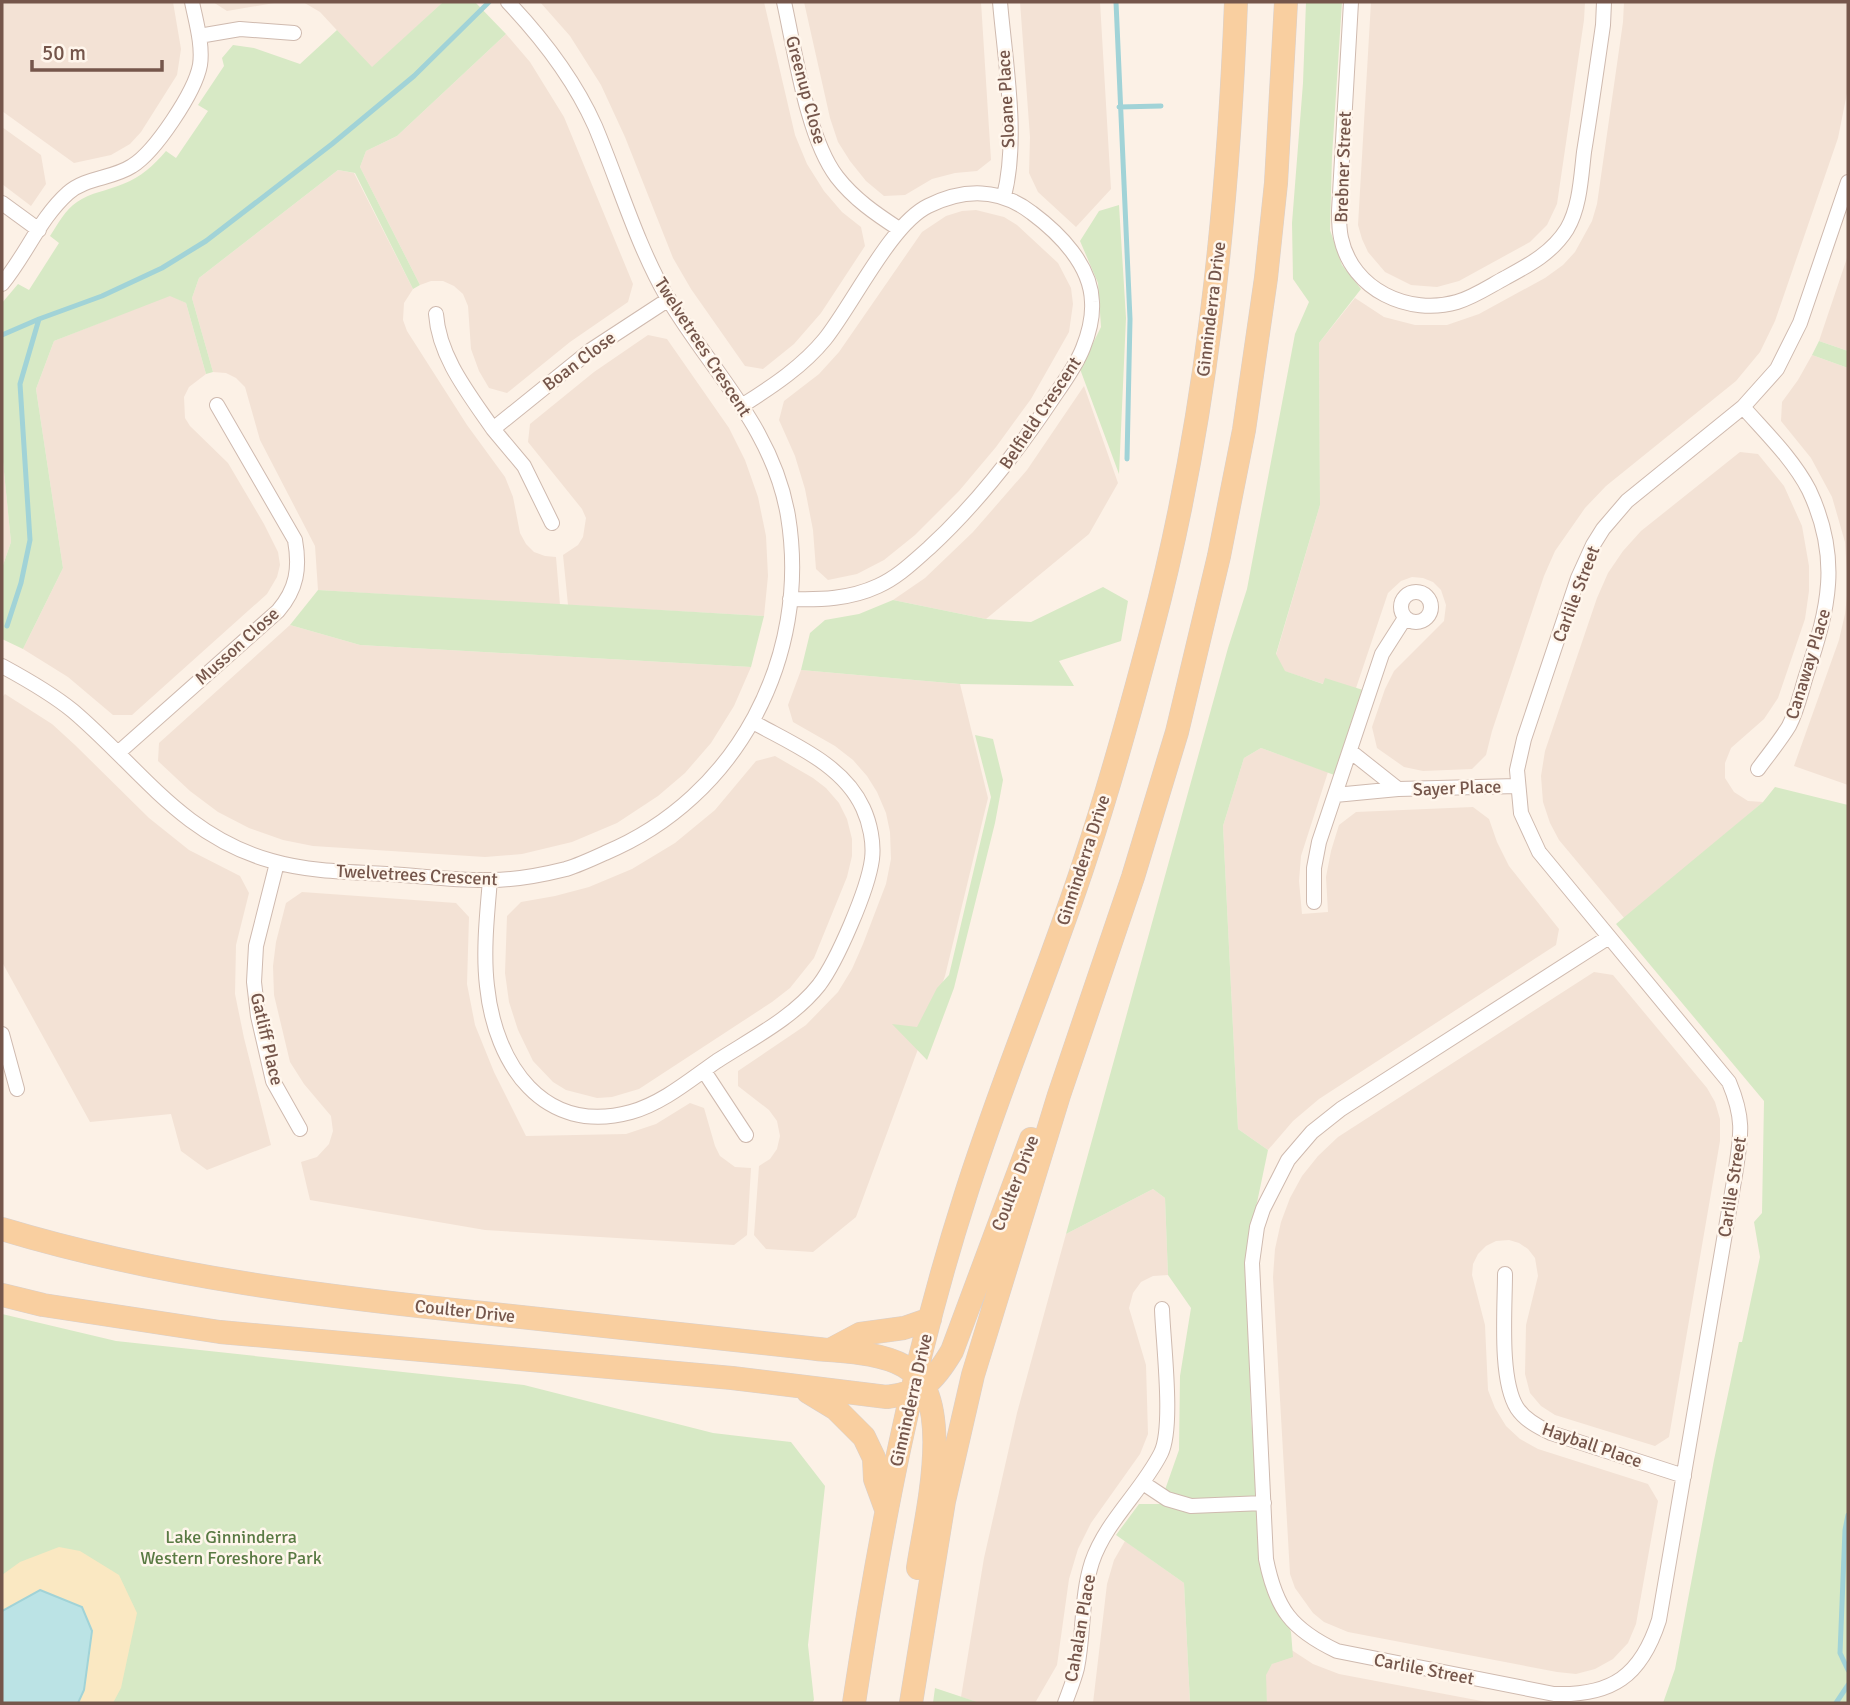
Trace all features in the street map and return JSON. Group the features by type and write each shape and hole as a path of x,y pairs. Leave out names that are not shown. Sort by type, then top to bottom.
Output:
{"main road":[{"name":"Ginninderra Drive","path":"854,1703 886,1509 920,1389 930,1319 965,1196 1086,858 1154,623 1177,519 1207,345 1227,169 1236,2"},
{"path":"911,1703 944,1501 973,1375 1059,1095 1133,877 1169,758 1219,556 1244,430 1266,278 1276,183 1286,2"},
{"name":"Coulter Drive","path":"2,1229 159,1268 291,1290 391,1304 830,1350 896,1362 920,1389 941,1370 952,1351 1032,1136 1059,1095"},
{"path":"8,1296 43,1305 220,1332 732,1378 887,1397 920,1389"},
{"path":"830,1350 860,1334 904,1328 930,1319"},
{"path":"800,1387 836,1409 864,1437 874,1458 875,1479 886,1509"},
{"name":"Ginninderra Drive","path":"899,1703 935,1446 934,1416 920,1389"}],"street":[{"path":"2,284 57,202 90,180 132,166 150,152 194,86 200,64 199,36 192,2"},
{"name":"Twelvetrees Crescent","path":"2,666 31,681 71,709 186,819 219,840 277,863 325,871 490,880 531,876 572,867 631,842 665,821 695,796 720,767 753,722 774,677 783,646 790,600 792,548 787,512 772,463 743,405 669,299 645,255 593,123 570,79 556,58 508,2"},
{"name":"Greenup Close","path":"784,2 815,135 828,164 861,202 899,229"},
{"name":"Sloane Place","path":"1000,2 1011,141 1004,196"},
{"name":"Brebner Street","path":"1351,2 1339,211 1340,237 1357,271 1375,289 1397,301 1422,307 1460,301 1496,283 1551,250 1566,231 1578,197 1604,2"},
{"path":"199,36 240,29 294,33"},
{"name":"Carlile Street","path":"1609,937 1341,1109 1312,1132 1278,1175 1260,1218 1252,1263 1266,1559 1272,1586 1283,1610 1312,1639 1337,1651 1553,1693 1579,1695 1616,1682 1636,1666 1651,1645 1659,1620 1739,1153 1742,1132 1739,1106 1729,1082 1539,852 1521,814 1517,770 1524,739 1578,578 1593,545 1627,501 1743,407 1767,383 1786,355 1800,323 1848,182"},
{"name":"Belfield Crescent","path":"743,405 797,367 823,341 845,313 899,229 925,207 953,196 982,193 1004,196 1034,215 1073,252 1086,275 1092,300 1091,326 1082,351 1029,435 987,488 903,571 878,586 850,596 790,600"},
{"path":"2,203 39,230"},
{"name":"Boan Close","path":"493,429 591,350 669,299"},
{"path":"436,314 437,334 444,354 493,429 524,466 552,523"},
{"name":"Musson Close","path":"118,754 278,611 296,582 299,561 295,540 217,405"},
{"name":"Canaway Place","path":"1743,407 1794,466 1808,489 1824,532 1829,571 1823,626 1789,725 1758,769"},
{"path":"1314,902 1316,855 1335,795 1382,654 1405,618"},
{"path":"490,880 486,945 487,985 502,1044 516,1073 542,1100 566,1111 607,1116 634,1111 659,1100 783,1018 819,985 835,959 865,887 872,861 871,835 864,810 841,777 819,759 753,722"},
{"name":"Sayer Place","path":"1350,751 1398,789"},
{"name":"Sayer Place","path":"1335,795 1398,789 1517,786"},
{"name":"Gatliff Place","path":"277,863 256,946 254,982 258,1016 273,1082 300,1129"},
{"path":"2,1034 18,1089"},
{"path":"704,1071 746,1135"},
{"name":"Hayball Place","path":"1505,1273 1507,1374 1509,1392 1518,1409 1533,1424 1551,1433 1684,1476"},
{"name":"Cahalan Place","path":"1065,1703 1077,1669 1088,1577 1093,1561 1108,1531 1143,1483 1162,1451 1167,1429 1162,1309"},
{"path":"1143,1483 1167,1499 1191,1506 1264,1503"}],"shaded area":[{"path":"2,2 173,2 181,49 177,75 141,132 130,144 111,155 74,163 2,111"},
{"path":"213,2 280,2 227,11"},
{"path":"303,2 443,2 372,68 320,12"},
{"path":"540,2 764,2 795,135 807,164 824,191 842,212 861,227 865,246 821,313 794,344 763,369 745,366 691,289 673,258 625,137 601,85 570,36"},
{"path":"804,2 981,2 991,160 977,171 932,179 905,195 884,196 866,181 838,142 830,118"},
{"path":"1020,2 1100,2 1111,189 1076,227 1038,192 1029,173 1030,137"},
{"path":"1371,2 1585,2 1557,204 1547,225 1530,242 1459,281 1437,287 1411,285 1385,272 1368,252 1362,239 1358,225"},
{"path":"1624,2 1848,2 1848,88 1838,138 1775,321 1760,352 1736,381 1606,486 1585,508 1555,551 1544,576 1486,755 1472,769 1423,771 1404,767 1377,748 1372,727 1394,671 1444,621 1446,605 1441,590 1433,582 1412,577 1401,581 1388,593 1354,694 1284,671 1276,655 1320,505 1319,343 1355,298 1384,317 1415,325 1447,325 1479,314 1545,278 1575,252 1592,221 1597,204"},
{"path":"506,34 530,62 564,117 633,284 628,302 570,342 507,393 489,388 479,371 471,349 468,306 463,294 443,281 420,285 360,167 366,151 397,136"},
{"path":"2,127 41,155 46,184 31,206 2,184"},
{"path":"338,170 354,173 413,289 404,303 403,320 407,331 467,425 505,477 513,497 520,533 526,544 534,552 556,557 560,605 318,590 315,546 260,440 245,387 226,373 213,372 192,298 199,278"},
{"path":"976,210 1004,217 1017,225 1058,263 1071,288 1073,304 1069,332 1031,399 959,491 915,535 884,560 857,574 828,580 816,569 813,530 805,489 795,456 779,420 784,401 819,374 839,352 922,232 946,216"},
{"path":"1848,255 1848,351 1819,341"},
{"path":"170,295 186,303 206,374 189,387 184,397 185,418 228,463 264,524 278,552 280,565 277,577 267,594 132,715 113,715 68,677 23,649 63,568 36,389 54,341"},
{"path":"648,335 667,339 729,428 745,460 758,497 766,536 768,576 764,616 568,605 563,555 578,545 583,537 586,518 582,509 528,442 530,424 594,372"},
{"path":"1812,355 1848,368 1848,587 1845,542 1832,497 1811,458 1781,421 1782,402"},
{"path":"1084,386 1118,483 1089,534 986,619 893,600 925,578 973,532 1027,470"},
{"path":"2,452 11,542 2,568"},
{"path":"1740,452 1758,454 1784,486 1802,526 1809,566 1805,619 1778,698 1764,719 1731,748 1725,763 1725,778 1734,792 1748,801 1763,802 1625,919 1559,840 1550,823 1543,802 1541,776 1545,751 1608,573 1641,531"},
{"path":"1848,587 1848,785 1794,766 1839,640"},
{"path":"290,625 360,645 751,667 734,706 711,743 685,773 658,796 617,823 572,842 522,854 485,857 313,846 283,840 249,828 218,812 190,791 158,761 159,743"},
{"path":"801,670 960,684 988,798 945,976 856,1217 813,1252 766,1249 754,1235 759,1166 770,1159 777,1149 780,1136 777,1121 769,1110 738,1086 738,1071 806,1025 838,992 863,944 886,884 891,859 886,813 867,776 835,746 793,722 788,705"},
{"path":"5,694 52,724 149,818 189,850 240,876 249,893 236,945 235,994 271,1145 207,1170 181,1151 171,1114 90,1122 2,962 2,697"},
{"path":"1261,748 1328,772 1301,856 1299,881 1302,914 1328,912 1326,877 1331,851 1339,825 1356,812 1473,807 1489,819 1509,866 1559,929 1556,945 1319,1099 1293,1121 1268,1150 1238,1129 1223,826 1244,758"},
{"path":"775,756 826,788 839,803 852,839 852,856 847,877 814,958 790,988 772,1002 639,1089 612,1097 597,1098 566,1090 553,1082 533,1061 518,1030 509,1002 505,973 507,916 521,902 589,887 632,869 675,843 715,810 756,761"},
{"path":"302,892 456,903 469,917 467,984 475,1025 494,1072 526,1136 626,1134 656,1124 690,1103 704,1108 720,1156 735,1167 751,1168 747,1235 734,1245 485,1230 310,1200 301,1162 317,1157 329,1144 333,1131 331,1116 304,1084 290,1062 274,995 273,966 286,903"},
{"path":"1594,972 1613,975 1707,1088 1720,1119 1720,1141 1669,1437 1655,1446 1555,1415 1541,1406 1530,1393 1525,1374 1526,1325 1538,1276 1535,1258 1519,1243 1509,1240 1496,1241 1478,1254 1472,1275 1485,1325 1488,1390 1506,1426 1520,1439 1538,1449 1648,1484 1658,1501 1636,1624 1628,1643 1613,1659 1595,1669 1576,1674 1348,1632 1324,1622 1313,1613 1295,1588 1290,1574 1273,1277 1281,1222 1302,1176 1338,1137"},
{"path":"1153,1189 1165,1198 1168,1275 1153,1276 1141,1282 1133,1293 1129,1308 1146,1365 1148,1434 1140,1454 1091,1523 1078,1549 1069,1579 1057,1665 1035,1703 980,1703 961,1697 984,1558 1017,1413 1066,1234"},
{"path":"1125,1541 1184,1583 1190,1703 1093,1703 1107,1584 1114,1560"},
{"path":"1290,1649 1313,1664 1339,1674 1492,1703 1267,1703 1265,1675 1272,1664"}],"green space":[{"path":"443,2 475,2 506,34 397,136 366,151 360,167 420,285 413,289 355,173 338,170 199,278 192,298 213,372 206,374 186,303 170,296 54,341 36,389 63,568 23,649 2,639 2,568 11,542 2,452 2,303 18,284 29,290 59,243 50,236 73,205 88,196 135,178 166,151 176,158 208,111 198,105 224,66 222,58 233,45 254,48 300,64 337,30 372,67"},
{"path":"1306,2 1342,2 1330,230 1342,265 1361,289 1319,343 1320,505 1276,654 1285,671 1323,684 1325,678 1363,690 1337,776 1261,748 1244,758 1223,826 1238,1129 1268,1150 1254,1217 1247,1279 1251,1420 1270,1583 1291,1632 1293,1657 1272,1664 1266,1675 1267,1703 1190,1703 1184,1583 1116,1535 1139,1504 1160,1504 1179,1450 1180,1376 1191,1308 1168,1275 1165,1198 1153,1189 1066,1234 1228,648 1247,589 1295,334 1309,302 1293,279 1292,223 1303,83"},
{"path":"1119,205 1126,318 1119,474 1080,369 1101,327 1098,283 1080,241 1099,211"},
{"path":"1819,341 1848,351 1848,368 1812,355"},
{"path":"1103,587 1128,601 1121,641 1059,661 1074,686 960,684 801,670 810,633 825,620 859,614 893,600 986,619 1031,622"},
{"path":"318,590 764,616 751,667 360,645 290,625"},
{"path":"975,735 993,739 1003,780 954,988 927,1060 892,1024 917,1027 937,988 949,975 991,797"},
{"path":"1775,787 1848,805 1848,1703 1663,1703 1675,1669 1714,1460 1760,1257 1754,1222 1762,1213 1764,1101 1616,924 1763,802"},
{"name":"Lake Ginninderra Western Foreshore Park","path":"2,1314 116,1341 524,1385 713,1433 791,1442 825,1486 808,1645 814,1700 812,1703 58,1703 2,1622"},
{"path":"935,1688 980,1703 933,1703"}],"sand":[{"path":"59,1547 80,1551 119,1575 137,1613 121,1688 113,1703 78,1703 84,1690 40,1590 2,1611 2,1575 20,1562"}],"water":[{"path":"40,1590 82,1607 92,1631 84,1690 78,1703 2,1703 2,1611"}],"waterway":[{"path":"7,626 21,583 30,540 20,384 39,319 102,296 162,268 206,241 332,144 414,76 489,2"},
{"path":"1116,2 1130,319 1127,459"},
{"path":"1119,107 1161,106"},
{"path":"2,335 39,319"},
{"path":"1848,1515 1845,1530 1840,1653 1848,1670"},
{"path":"1836,1703 1848,1685"}]}
